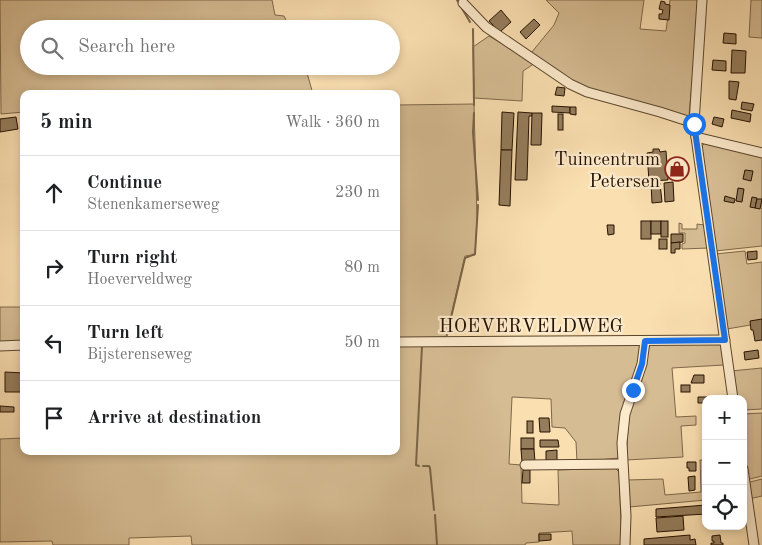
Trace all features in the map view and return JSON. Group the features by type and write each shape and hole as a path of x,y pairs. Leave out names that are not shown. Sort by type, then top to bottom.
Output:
{"street":[{"path":"702,0 694,124 732,395"},
{"path":"463,3 486,26 570,84 587,92 694,124"},
{"path":"696,137 762,153"},
{"name":"HOEVERVELDWEG","path":"400,342 725,340"},
{"path":"626,545 622,443 625,414 642,364 645,341"},
{"path":"0,346 20,345"},
{"path":"524,466 622,464"},
{"path":"745,485 754,545"}],"shaded area":[{"path":"0,0 272,0 275,15 284,16 286,20 20,20 20,75 308,75 312,90 20,90 20,112 1,114"},
{"path":"546,0 644,0 640,29 666,31 670,0 699,0 689,116 687,118 588,91 531,53 554,25 559,13"},
{"path":"751,0 762,0 762,38 749,37"},
{"path":"489,36 535,63 523,71 522,101 474,98 473,47"},
{"path":"474,104 477,219 475,255 465,256 446,337 400,338 400,105"},
{"path":"705,143 762,156 762,246 715,251 701,147"},
{"path":"679,223 682,224 682,229 697,229 697,224 704,225 709,248 682,249 682,244 685,243 685,233 679,233"},
{"path":"745,251 747,264 762,262 762,323 727,329 715,254"},
{"path":"0,307 20,307 20,343 0,344"},
{"path":"636,342 642,346 619,458 577,462 576,442 565,428 552,427 551,399 512,397 509,464 521,465 522,503 559,505 558,470 615,468 619,472 622,545 573,545 572,531 539,533 539,542 526,543 525,545 192,545 191,536 129,538 129,545 53,545 52,541 0,542 0,439 20,438 20,455 400,455 400,344"},
{"path":"650,344 721,344 724,365 672,368 676,417 696,416 696,425 681,426 683,457 626,460 629,413"},
{"path":"762,368 762,409 747,410 747,395 734,395 731,371"},
{"path":"762,413 762,476 750,479 747,477 747,414"},
{"path":"700,460 702,460 702,500 629,507 627,480 663,479 665,495 701,492"},
{"path":"762,479 762,496 749,499 748,484"}],"building":[{"path":"661,1 670,5 669,20 659,19 659,14 662,14 663,10 659,9"},
{"path":"501,10 511,22 500,32 489,21"},
{"path":"534,19 540,25 526,39 520,32"},
{"path":"724,33 736,34 736,44 723,43"},
{"path":"732,50 746,51 745,73 731,73"},
{"path":"713,60 726,61 726,71 712,70"},
{"path":"729,81 739,82 736,100 729,99"},
{"path":"557,87 565,88 564,96 555,95"},
{"path":"742,102 754,104 752,111 741,109"},
{"path":"552,106 570,107 570,113 552,112"},
{"path":"570,107 576,107 576,115 570,114"},
{"path":"732,110 751,114 750,122 731,118"},
{"path":"502,112 514,113 512,150 501,150"},
{"path":"518,112 532,113 532,116 529,116 527,180 515,180"},
{"path":"532,113 542,113 541,145 531,145"},
{"path":"558,114 563,114 563,130 558,130"},
{"path":"16,117 18,129 0,132 0,119"},
{"path":"714,117 724,119 722,127 712,124"},
{"path":"653,149 659,149 660,152 666,151 668,180 649,181 647,153 653,152"},
{"path":"501,150 512,150 510,206 499,205"},
{"path":"681,165 682,173 675,175 674,166"},
{"path":"686,167 686,177 675,177 675,175 682,173 681,168"},
{"path":"745,170 753,171 751,181 743,179"},
{"path":"673,182 674,201 665,202 664,183"},
{"path":"651,183 660,183 662,202 652,203"},
{"path":"738,188 744,189 742,202 736,201"},
{"path":"725,196 735,199 734,203 724,201"},
{"path":"752,197 757,198 755,208 750,207"},
{"path":"757,199 762,199 760,209 755,208"},
{"path":"641,221 651,221 651,239 641,239"},
{"path":"651,221 661,221 661,234 651,234"},
{"path":"661,221 668,221 668,237 661,237"},
{"path":"607,225 614,225 614,234 608,235"},
{"path":"671,234 683,234 683,242 671,243"},
{"path":"659,239 667,239 667,249 659,249"},
{"path":"680,242 680,249 675,249 675,253 671,253 671,243"},
{"path":"757,251 757,259 748,260 747,252"},
{"path":"762,319 762,340 755,341 750,321"},
{"path":"758,350 759,358 745,360 744,352"},
{"path":"5,372 20,373 20,392 5,392"},
{"path":"694,375 704,375 704,383 691,383"},
{"path":"681,385 690,385 690,392 681,392"},
{"path":"698,397 702,397 702,403 698,403"},
{"path":"0,406 14,407 14,412 0,412"},
{"path":"539,418 549,418 550,432 540,432"},
{"path":"527,421 533,421 533,433 527,433"},
{"path":"521,438 534,438 534,449 521,449"},
{"path":"540,440 558,440 559,447 540,447"},
{"path":"521,449 534,449 535,462 522,462"},
{"path":"557,450 557,460 546,460 546,451"},
{"path":"687,462 696,462 696,471 689,471"},
{"path":"523,470 530,470 530,483 522,483"},
{"path":"695,476 695,490 689,491 688,477"},
{"path":"702,505 702,514 656,517 656,509"},
{"path":"683,516 684,530 657,532 656,518"},
{"path":"539,534 551,534 551,540 539,541"},
{"path":"690,535 690,540 695,539 696,545 644,545 644,539"},
{"path":"720,535 723,545 711,545 711,543 714,543 712,536"}],"waterway":[{"path":"457,0 470,22"},
{"path":"473,29 474,105"},
{"path":"474,113 473,132 478,200"},
{"path":"447,335 465,258 475,254 478,205"},
{"path":"419,466 416,465 422,346"},
{"path":"423,466 429,466 430,468 434,510"},
{"path":"435,515 437,545"}],"place":[{"name":"Tuincentrum Petersen","path":"677,169"}],"route":[{"path":"633,390 642,364 645,341 725,340 694,124"}]}
